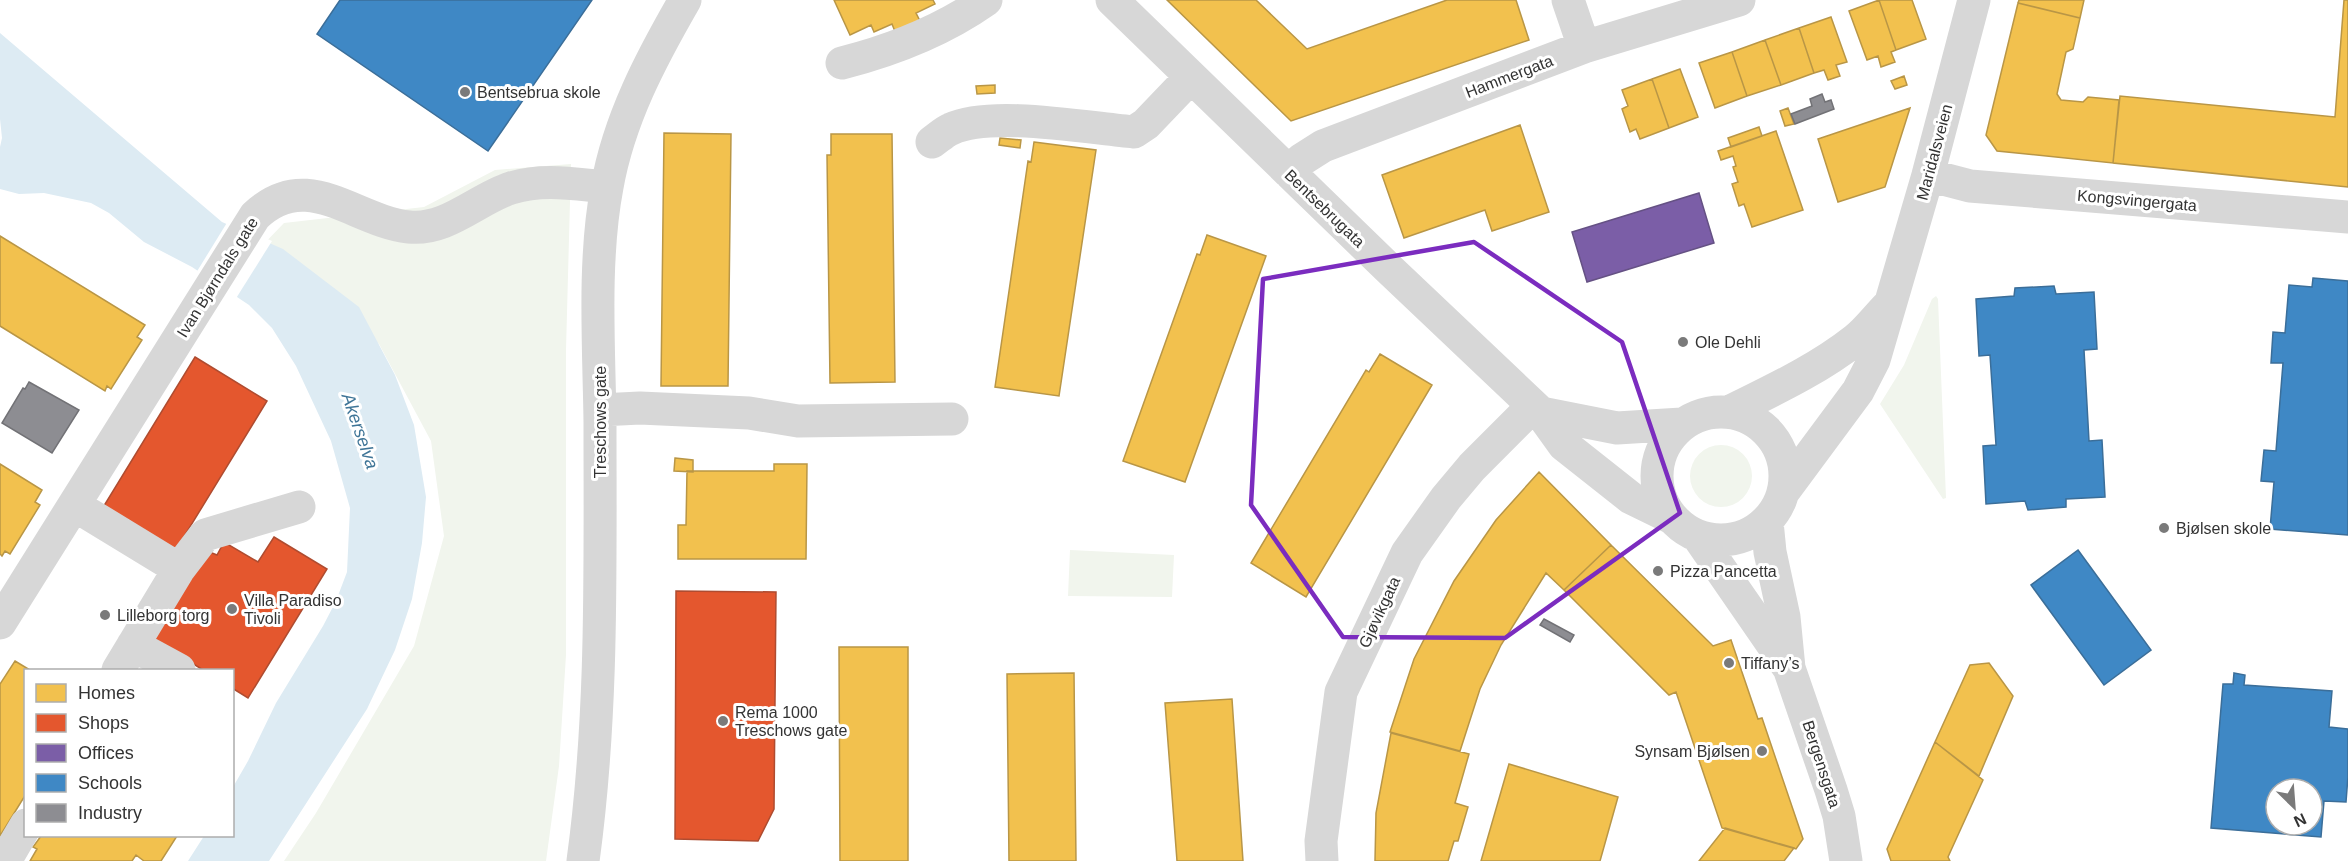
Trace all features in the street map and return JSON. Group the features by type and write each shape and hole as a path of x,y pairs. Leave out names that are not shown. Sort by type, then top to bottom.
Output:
{"street":[{"name":"Treschows gate","path":"583,861 591,802 599,674 599,287 606,187 626,118 643,77 685,0"},
{"path":"842,63 877,54 944,27 986,0"},
{"name":"Bentsebrugata","path":"1112,0 1537,410 1564,445 1631,498 1671,519"},
{"path":"1568,0 1584,47"},
{"name":"Hammergata","path":"1288,171 1323,146 1584,47 1739,0"},
{"name":"Maridalsveien","path":"1784,491 1858,392 1874,360 1928,175 1974,0"},
{"path":"932,142 951,129 970,123 1001,120 1134,132 1152,117 1191,76"},
{"name":"Kongsvingergata","path":"1928,175 1970,186 2348,217"},
{"name":"Ivan Bjørndals gate","path":"0,623 250,224 266,206 290,195 320,197 395,225 411,227 425,226 453,218 493,195 527,184 561,182 606,187"},
{"name":"Maridalsveien","path":"1729,412 1787,383 1856,340 1891,303"},
{"path":"600,410 640,408 749,413 798,421 952,419"},
{"path":"1537,410 1584,423 1617,428 1682,424 1712,412 1729,412 1746,417 1762,426 1774,439 1782,455 1786,473 1784,491 1778,508 1767,522 1735,539 1718,541 1700,538 1689,533 1671,519 1658,492 1658,462 1663,447 1682,424"},
{"name":"Gjøvikgata","path":"1322,861 1321,841 1341,692 1407,553 1446,498 1472,467 1537,410"},
{"path":"74,505 179,569"},
{"path":"175,669 126,658 179,569 205,535 299,507"},
{"name":"Bergensgata","path":"1767,522 1770,552 1784,617 1789,668 1839,816 1846,861"},
{"name":"Bergensgata","path":"1700,538 1789,668"},
{"path":"5,861 24,828"}],"highlighted area":[{"path":"1474,242 1622,342 1680,513 1505,638 1343,637 1251,505 1263,279"}],"shaded area":[{"path":"571,164 566,350 566,655 559,766 546,861 284,861 316,813 414,646 444,536 431,441 379,344 257,251 284,223 424,207 495,170"},
{"path":"1936,296 1938,299 1946,498 1943,499 1880,404 1904,365 1932,299"},
{"path":"1715,445 1727,445 1743,454 1750,464 1752,476 1750,488 1743,498 1727,507 1715,507 1704,502 1695,493 1690,482 1690,470 1695,459 1704,450"},
{"path":"1070,550 1174,555 1172,597 1068,596"}],"water":[{"name":"Akerselva","path":"0,33 222,222 283,249 359,307 395,375 414,425 426,497 422,543 412,599 395,650 367,709 269,861 188,861 203,837 234,837 234,785 276,703 323,626 347,572 350,508 331,441 296,366 272,328 249,305 192,267 144,242 109,213 91,203 44,193 19,194 0,189 2,138"}],"pier":[{"path":"228,221 272,241 235,300 196,273"}],"building: Homes":[{"path":"834,0 933,0 935,4 916,13 921,23 896,34 892,24 874,32 871,25 850,35"},
{"path":"1167,0 1256,0 1307,49 1447,0 1516,0 1529,40 1291,121"},
{"path":"1879,0 1912,0 1926,39 1896,50"},
{"path":"1879,0 1896,50 1891,52 1895,62 1881,67 1878,56 1867,60 1849,11"},
{"path":"2019,0 2084,0 2080,18 2018,3"},
{"path":"2344,0 2348,0 2348,187 2113,163 2120,96 2335,117"},
{"path":"2018,3 2080,18 2073,49 2066,52 2057,94 2061,100 2083,102 2088,97 2119,100 2113,163 1997,151 1986,135"},
{"path":"1831,17 1847,62 1836,65 1840,76 1828,80 1824,70 1814,73 1799,28"},
{"path":"1799,28 1814,73 1781,85 1765,40"},
{"path":"1765,40 1781,85 1747,96 1732,52"},
{"path":"1732,52 1747,96 1715,108 1699,63"},
{"path":"1680,69 1698,117 1669,128 1652,79"},
{"path":"1904,76 1907,85 1895,89 1891,81"},
{"path":"1652,79 1669,128 1640,139 1636,129 1630,132 1622,109 1628,106 1622,90"},
{"path":"995,85 995,93 977,94 976,86"},
{"path":"1788,108 1794,124 1785,126 1780,111"},
{"path":"1910,108 1885,187 1838,202 1818,139"},
{"path":"1520,125 1549,212 1492,231 1485,210 1404,238 1382,175"},
{"path":"1759,127 1762,136 1731,147 1728,138"},
{"path":"1776,131 1803,210 1752,227 1744,204 1739,206 1732,184 1738,182 1733,167 1736,166 1733,156 1721,160 1718,151"},
{"path":"664,133 731,134 728,386 661,386"},
{"path":"831,134 892,134 895,382 830,383 827,155 831,155"},
{"path":"1000,138 1021,140 1020,148 999,145"},
{"path":"1034,142 1096,150 1059,396 995,387 1028,161 1031,162"},
{"path":"1207,235 1266,256 1185,482 1123,461 1197,254 1200,255"},
{"path":"0,236 145,325 137,337 142,340 111,389 107,386 105,391 0,326"},
{"path":"1380,354 1432,385 1306,597 1251,563 1366,370 1369,372"},
{"path":"675,458 693,460 693,472 674,471"},
{"path":"0,464 42,490 35,502 40,505 10,554 5,551 2,556 0,554"},
{"path":"774,464 807,464 806,559 678,559 678,525 686,525 687,471 774,471"},
{"path":"1539,472 1611,545 1564,590 1546,573 1501,645 1480,689 1460,751 1390,732 1414,659 1454,581 1496,520"},
{"path":"1611,545 1713,646 1731,640 1758,719 1762,718 1803,839 1796,849 1722,828 1676,692 1669,695 1564,590"},
{"path":"839,647 908,647 908,861 840,861"},
{"path":"15,661 28,669 24,669 24,797 0,836 0,684"},
{"path":"1989,663 2013,696 1979,776 1935,742 1970,665"},
{"path":"1074,673 1076,861 1009,861 1007,674"},
{"path":"1232,699 1243,861 1177,861 1165,703"},
{"path":"1391,733 1469,754 1455,803 1468,807 1458,841 1454,841 1448,861 1375,861 1376,813"},
{"path":"1935,742 1983,780 1948,857 1950,861 1891,861 1887,849"},
{"path":"1509,764 1618,797 1600,861 1481,861"},
{"path":"1725,828 1794,848 1784,861 1699,861"},
{"path":"40,837 176,837 161,861 144,861 136,855 132,861 30,861 37,849 33,847"}],"building: Shops":[{"path":"195,357 267,401 174,553 102,509"},
{"path":"274,537 327,569 248,698 234,689 234,669 201,669 154,638 207,551 217,555 224,542 258,562"},
{"path":"676,591 776,592 774,809 758,841 675,839"}],"building: Offices":[{"path":"1699,193 1714,243 1587,282 1572,232"}],"building: Schools":[{"name":"Bentsebrua skole","path":"340,0 592,0 488,151 317,34"},
{"path":"2313,278 2348,281 2348,535 2270,529 2274,482 2261,481 2264,450 2276,451 2283,363 2271,363 2273,332 2285,333 2289,285 2312,287"},
{"path":"2054,286 2056,294 2094,292 2097,349 2084,350 2089,441 2102,440 2105,497 2066,499 2066,507 2028,510 2025,501 1986,504 1983,446 1996,445 1990,355 1979,356 1976,299 2014,296 2015,288"},
{"path":"2078,550 2151,650 2104,685 2031,585"},
{"path":"2234,673 2245,675 2244,685 2332,691 2329,727 2348,729 2346,802 2324,801 2324,777 2264,777 2264,832 2211,828 2223,684 2233,684"}],"building: Industry":[{"path":"1822,94 1825,102 1831,100 1834,109 1795,124 1791,114 1812,106 1810,99"},
{"path":"29,382 79,410 52,453 2,423"},
{"path":"1544,619 1574,635 1570,642 1540,625"}],"place":[{"name":"Bentsebrua skole","path":"465,92"},
{"name":"Ole Dehli","path":"1683,342"},
{"name":"Bjølsen skole","path":"2164,528"},
{"name":"Pizza Pancetta","path":"1658,571"},
{"name":"Villa Paradiso Tivoli","path":"232,609"},
{"name":"Lilleborg torg","path":"105,615"},
{"name":"Tiffany’s","path":"1729,663"},
{"name":"Rema 1000 Treschows gate","path":"723,721"},
{"name":"Synsam Bjølsen","path":"1762,751"}]}
